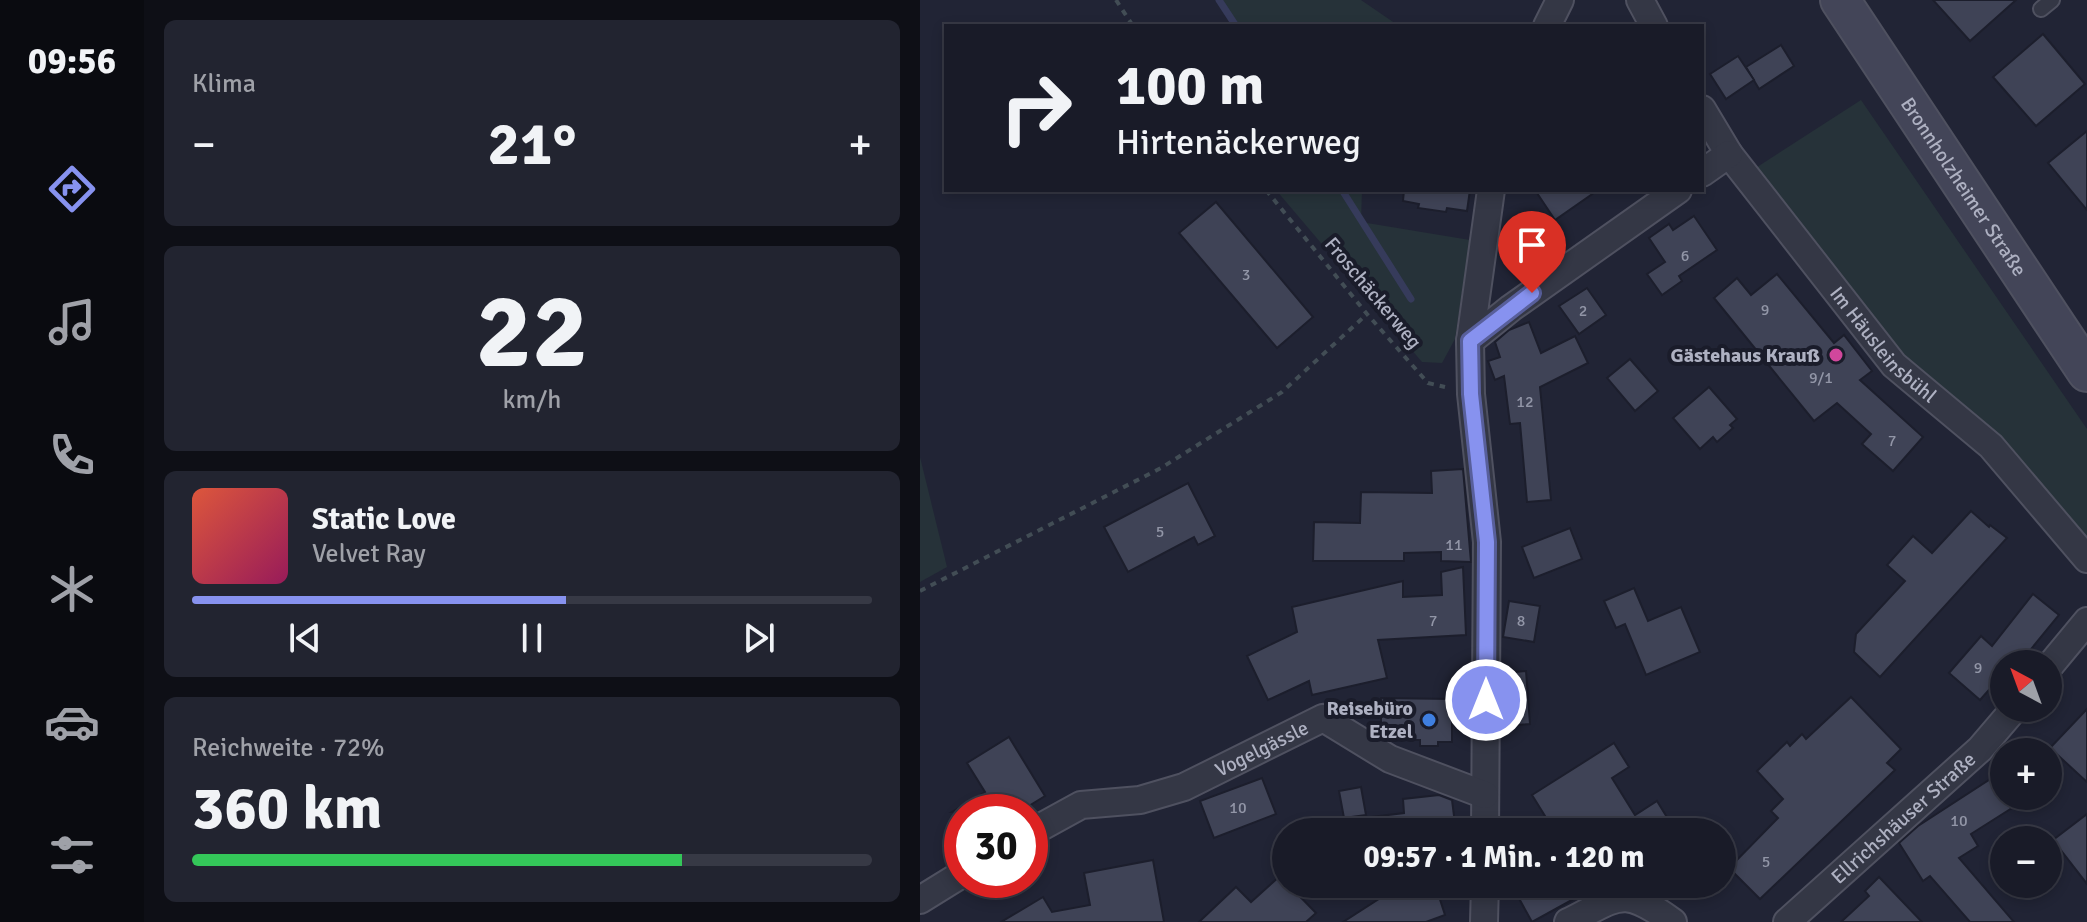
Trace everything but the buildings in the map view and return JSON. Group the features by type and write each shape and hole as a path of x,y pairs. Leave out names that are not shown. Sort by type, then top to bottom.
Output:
{"street":[{"path":"1548,24 1560,0"},
{"path":"1640,0 1653,24"},
{"name":"Bronnholzheimer Straße","path":"1840,0 2087,372"},
{"name":"Im Häusleinsbühl","path":"1704,112 1729,154 1894,365 1991,446 2087,559"},
{"path":"1704,172 1729,154"},
{"path":"1485,818 1487,542 1471,394 1470,341 1491,192"},
{"path":"1470,341 1511,308 1675,192"},
{"path":"2062,651 2087,621"},
{"name":"Vogelgässle","path":"1048,823 1081,805 1140,800 1184,787 1323,718 1390,759 1485,795"},
{"name":"Ellrichshäuser Straße","path":"1787,922 1980,749 2003,722"},
{"path":"920,900 944,885"},
{"path":"1568,922 1618,897 1645,902 1673,922"},
{"path":"1484,922 1485,898"}],"path":[{"path":"1116,0 1132,24"},
{"name":"Froschäckerweg","path":"1268,192 1428,383 1471,394"},
{"path":"920,591 1161,468 1282,392 1367,314"}],"shaded area":[{"path":"1217,0 1361,0 1396,24 1233,24"},
{"path":"1861,100 2087,429 2087,547 2027,467 1884,339 1751,171"},
{"path":"1278,192 1362,192 1361,222 1470,240 1455,339 1442,363 1422,362"},
{"path":"920,457 947,567 920,582"}],"waterway":[{"path":"1219,0 1235,24"},
{"path":"1343,192 1411,299"}],"place":[{"name":"Gästehaus Krauß","path":"1836,355"},
{"name":"Reisebüro Etzel","path":"1429,720"}],"route":[{"path":"1486,700 1487,542 1471,394 1470,341 1532,293"}]}
